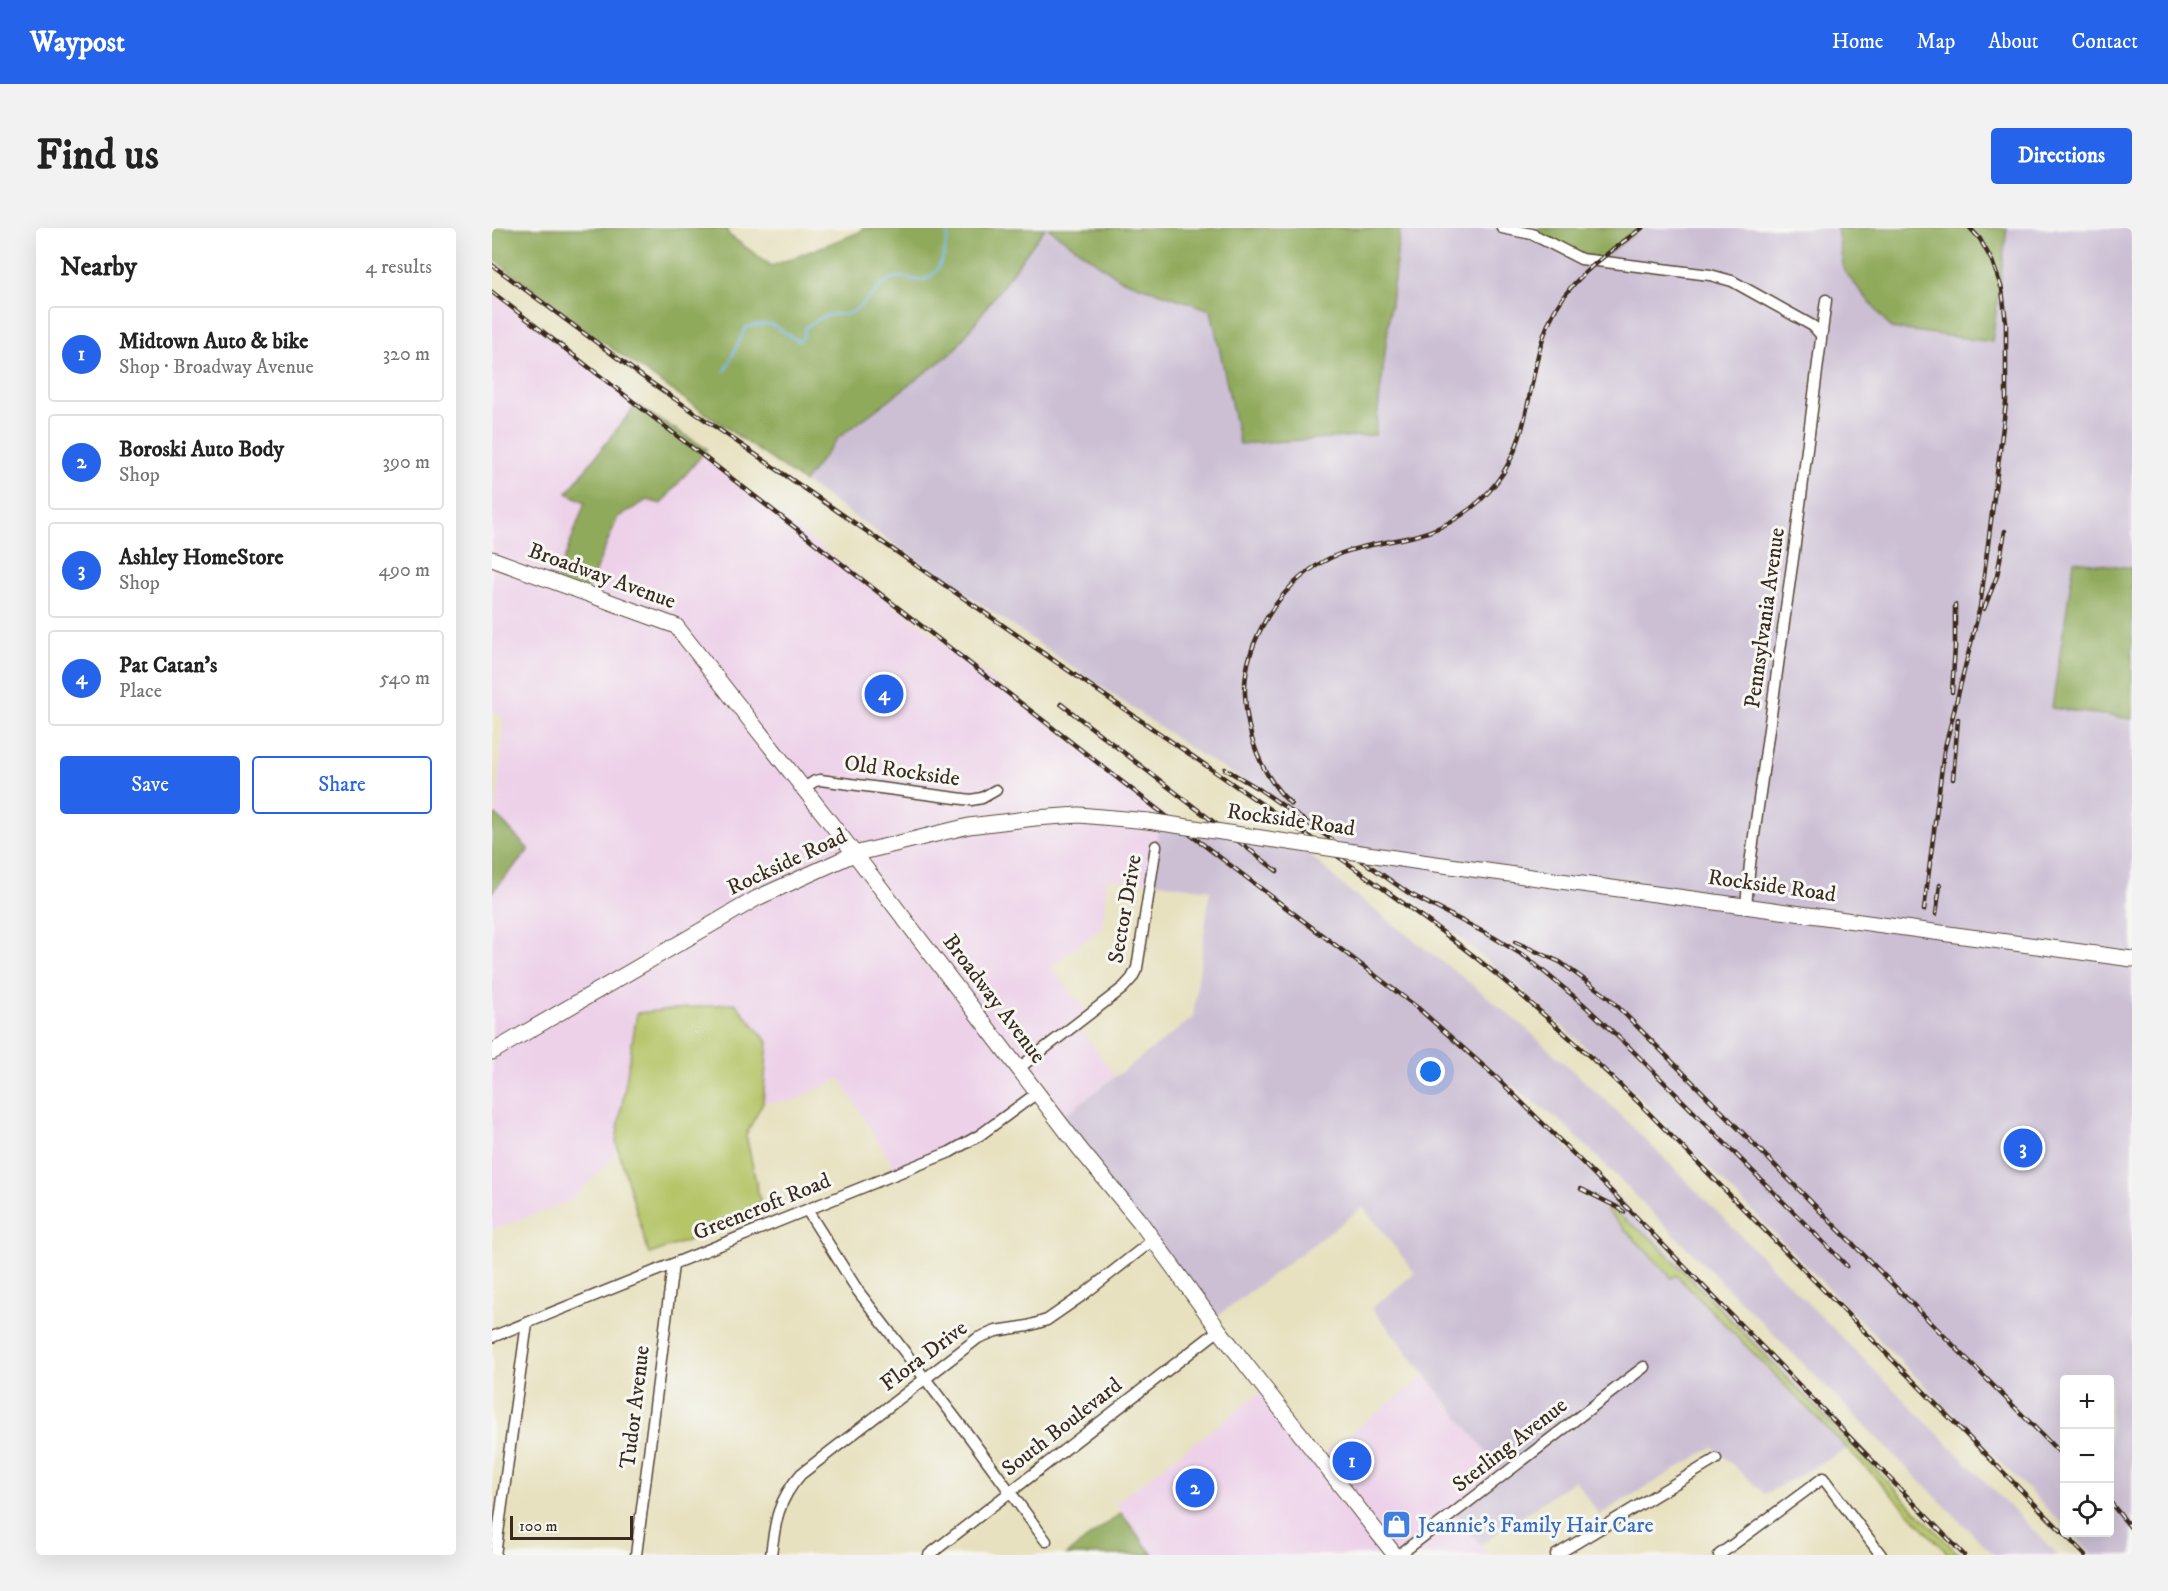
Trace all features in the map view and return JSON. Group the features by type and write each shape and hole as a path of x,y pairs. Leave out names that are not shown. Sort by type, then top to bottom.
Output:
{"main road":[{"name":"Broadway Avenue","path":"492,559 676,626 1153,1240 1219,1330 1397,1555"},
{"name":"Rockside Road","path":"492,1052 757,898 854,854 969,826 1079,815 1148,821 1420,862 2132,959"}],"street":[{"path":"1502,228 1532,234 1581,259 1689,272 1732,280 1813,326 1821,335"},
{"name":"Pennsylvania Avenue","path":"1746,906 1826,300"},
{"name":"Old Rockside","path":"804,788 820,780 971,800 982,798 996,790"},
{"name":"Sector Drive","path":"1019,1068 1123,988 1132,978 1137,968 1156,846"},
{"name":"Greencroft Road","path":"492,1337 950,1152 980,1135 1037,1093"},
{"path":"807,1210 858,1291 1046,1541"},
{"name":"Flora Drive","path":"771,1555 777,1515 792,1485 801,1474 987,1333 1028,1326 1047,1320 1153,1240"},
{"name":"Tudor Avenue","path":"636,1555 673,1265"},
{"path":"495,1555 527,1323"},
{"name":"South Boulevard","path":"929,1555 1219,1330"},
{"name":"Sterling Avenue","path":"1397,1555 1644,1366"},
{"path":"1556,1555 1716,1459"},
{"path":"1719,1555 1823,1478 1881,1555"}],"shaded area":[{"path":"1045,228 1048,228 1120,279 1211,310 1240,444 1375,435 1400,228 1539,228 1538,237 1599,260 1642,228 2132,228 2132,568 2074,561 2052,707 2132,719 2132,1555 2093,1555 2075,1537 2114,1537 2114,1375 2060,1375 2060,1522 1623,1081 1517,986 1395,883 1259,789 1196,752 804,482 838,438 954,351"},
{"path":"492,291 1177,824 1151,882 1107,878 1102,928 1051,966 1089,1014 1077,1024 1115,1076 1058,1120 1037,1093 980,1135 897,1173 840,1079 792,1101 763,1102 768,1042 637,1013 614,1157 571,1201 492,1230 492,892 528,850 496,815 504,717 492,712"},
{"path":"1159,823 1305,850 1347,889 1521,1024 1615,1109 2058,1555 1994,1555 1562,1122 1512,1084 1513,1094 1612,1192 1856,1444 1765,1494 1713,1447 1599,1515 1575,1480 1480,1545 1455,1512 1504,1474 1372,1308 1415,1273 1363,1207 1212,1320 1058,1120 1193,1018 1210,890 1151,882"},
{"path":"1425,1376 1504,1474 1455,1512 1488,1555 1153,1555 1115,1503 1265,1389 1319,1457"}],"green space":[{"path":"492,228 726,228 729,235 772,266 860,232 862,228 1045,228 954,351 838,438 804,482 587,331 492,258"},
{"path":"1048,228 1400,228 1375,435 1240,444 1211,310 1120,279"},
{"path":"1539,228 1642,228 1599,260 1581,259 1538,237"},
{"path":"1837,228 2007,228 1992,342 1891,328 1844,271"},
{"path":"636,405 707,449 661,504 647,500 618,517 586,593 556,582 585,502 567,493"},
{"path":"2074,561 2132,568 2132,719 2052,708"},
{"path":"496,815 529,850 492,892 492,818"},
{"path":"735,1003 768,1042 763,1102 746,1135 763,1215 649,1254 616,1142 637,1013"},
{"path":"1609,1208 1653,1240 1959,1555 1949,1555 1676,1275 1672,1278 1607,1211"},
{"path":"1121,1513 1153,1555 1066,1555"}],"waterway":[{"path":"725,371 746,327 764,324 775,326 799,341 803,337 805,328 812,323 826,316 848,314 854,311 892,279 927,278 933,274 942,260 948,228"}],"railway":[{"path":"1291,804 1271,781 1257,754 1246,709 1245,684 1248,663 1254,643 1268,616 1282,596 1300,578 1309,570 1331,558 1351,550 1418,535 1440,527 1451,522 1480,501 1496,483 1517,444 1542,340 1558,305 1590,268 1642,228"},
{"path":"1924,910 1944,751 1980,607 2006,403 2006,323 2002,289 1992,261 1980,239 1970,228"},
{"path":"492,265 643,377 1356,869 1475,957 1547,1018 1637,1101 2085,1555"},
{"path":"492,292 1188,833 1418,1008 1497,1078 1612,1192 1964,1555"},
{"path":"1984,609 1997,576 2005,531"},
{"path":"1952,692 1955,605"},
{"path":"1061,704 1277,871"},
{"path":"1953,779 1958,719"},
{"path":"1225,769 1259,789 1410,894 1493,937 1526,957 1582,1003 1631,1049 1847,1266"},
{"path":"1936,914 1940,885"},
{"path":"1515,942 1560,962 1608,997 2060,1453"},
{"path":"1581,1189 1624,1212"},
{"path":"2114,1507 2132,1529"}],"place":[{"name":"Pat Catan's","path":"884,694"},
{"name":"Ashley HomeStore","path":"2023,1148"},
{"name":"Midtown Auto & bike","path":"1352,1461"},
{"name":"Boroski Auto Body","path":"1195,1488"},
{"name":"Jeannie's Family Hair Care","path":"1397,1525"}]}
